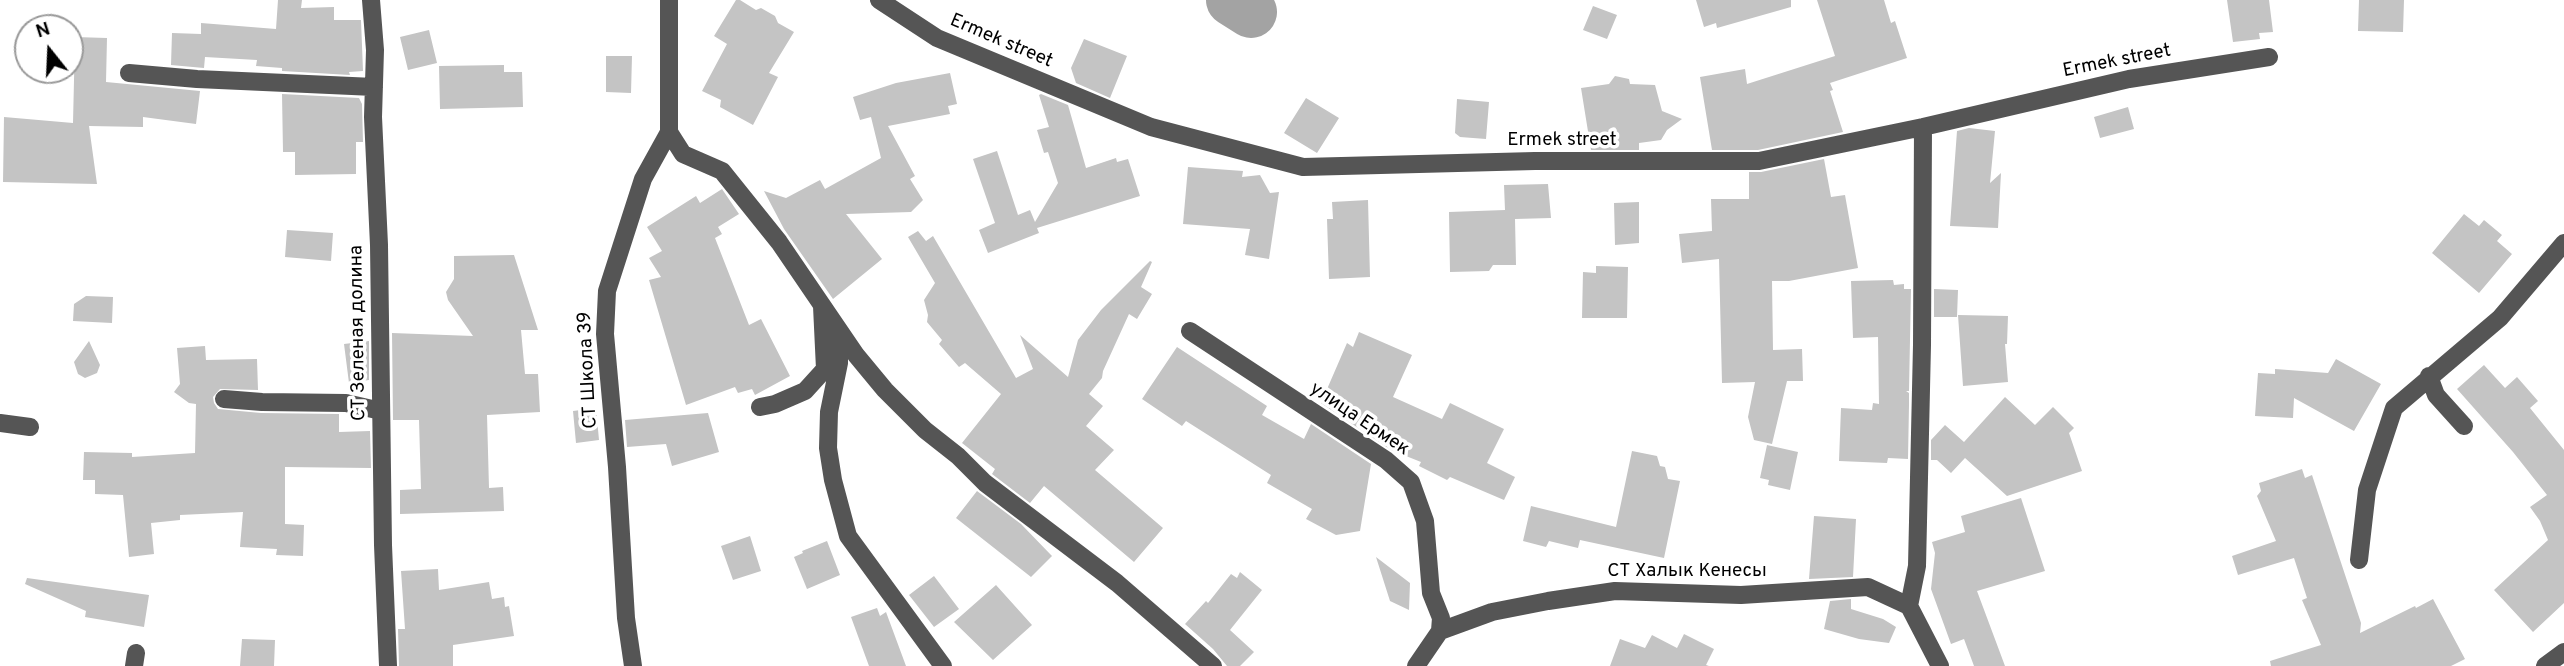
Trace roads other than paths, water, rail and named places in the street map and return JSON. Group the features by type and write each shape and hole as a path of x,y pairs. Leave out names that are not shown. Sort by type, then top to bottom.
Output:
{"street":[{"name":"СТ Зеленая долина","path":"371,0 375,50 383,545 388,666"},
{"name":"СТ Школа 39","path":"633,666 626,618 617,467 604,334 607,291 643,179 669,132 669,0"},
{"name":"Ermek street","path":"879,0 937,38 1151,127 1303,167 1535,161 1759,161 1923,127 2129,79 2269,57"},
{"path":"129,74 374,88"},
{"path":"1923,127 1917,566 1909,606 1940,666"},
{"path":"669,132 683,154 722,172 779,242 839,333 885,390 925,430 958,456 985,483 1116,583 1213,666"},
{"path":"2359,560 2367,490 2394,408 2500,318 2564,243"},
{"path":"760,407 775,404 805,391 825,369 822,306"},
{"name":"улица Ермек","path":"1190,331 1386,460 1411,482 1425,521 1431,593 1441,618 1440,631"},
{"path":"839,333 839,363 829,412 828,448 833,480 848,536 943,666"},
{"path":"2430,376 2436,395 2464,426"},
{"path":"223,399 346,403 382,411"},
{"path":"0,423 30,427"},
{"name":"СТ Халык Кенесы","path":"1440,631 1492,612 1615,592 1741,595 1868,587 1909,606"},
{"path":"1416,666 1440,631"},
{"path":"2545,666 2564,652"}],"waterway":[{"path":"1232,0 1251,12"}]}
